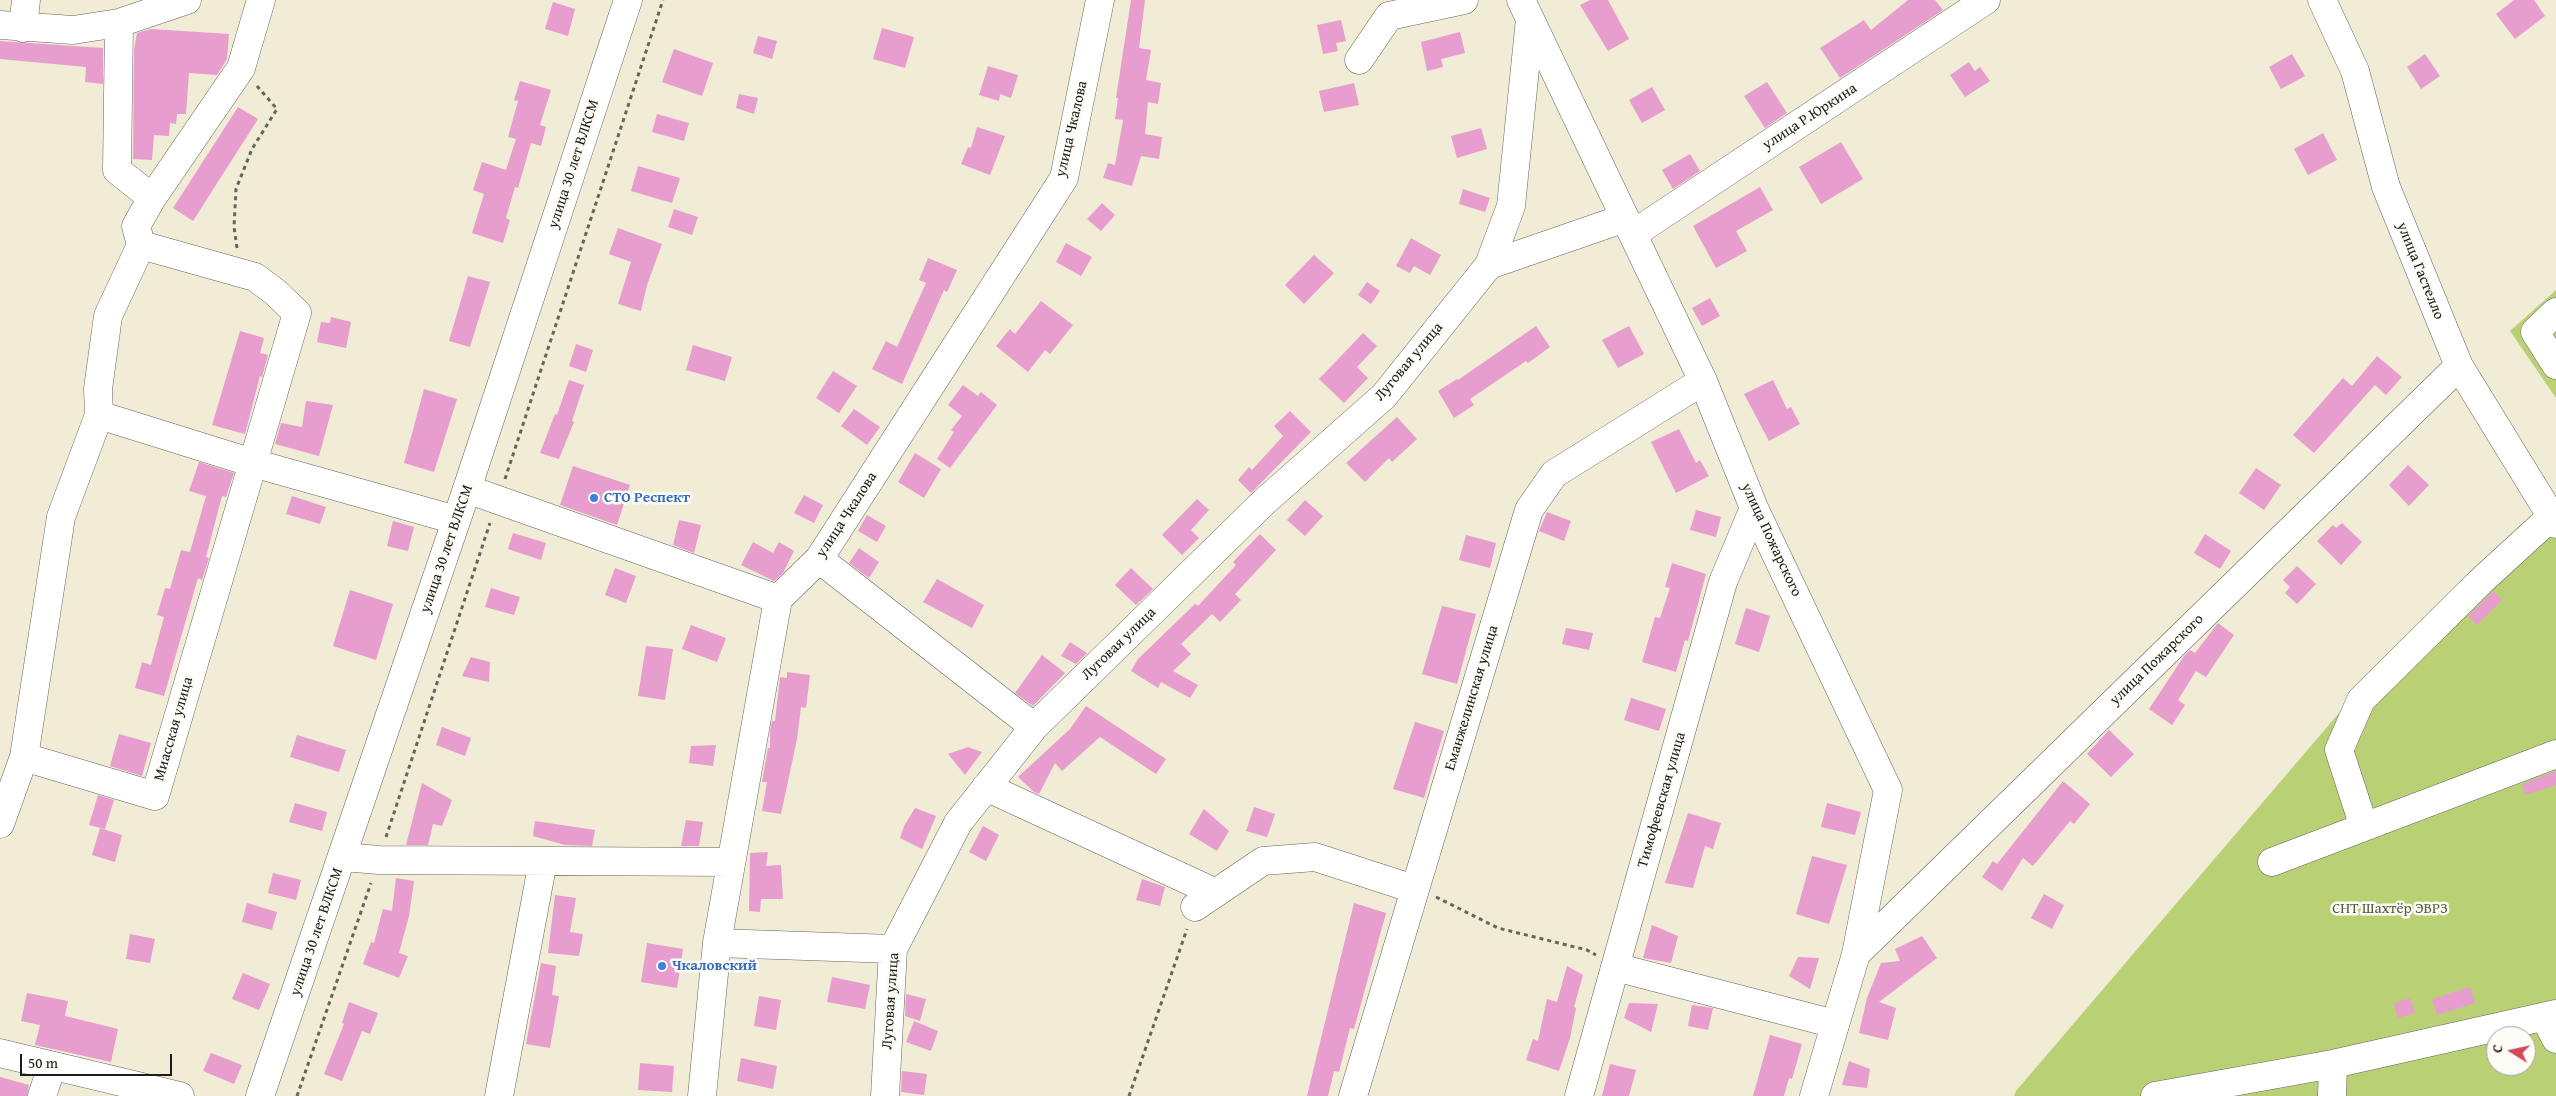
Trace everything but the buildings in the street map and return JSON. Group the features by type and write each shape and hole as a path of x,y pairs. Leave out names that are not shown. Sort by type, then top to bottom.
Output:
{"street":[{"path":"26,0 12,27 73,30 119,23 187,0"},
{"path":"0,824 24,757 61,517 99,415 98,389 108,316 141,245 136,226 152,198 241,68 260,0"},
{"name":"улица 30 лет ВЛКСМ","path":"260,1096 468,489 628,0"},
{"name":"улица Чкалова","path":"778,599 819,559 1064,178 1100,0"},
{"path":"1358,60 1390,16 1464,0"},
{"name":"улица Гастелло","path":"2322,0 2355,72 2386,188 2459,366 2554,520"},
{"name":"улица Р.Юркина","path":"1629,226 1970,4"},
{"name":"Луговая улица","path":"1525,9 1629,226"},
{"name":"Луговая улица","path":"885,1096 893,948 958,823 1034,727 1265,501 1384,396 1489,265 1511,206 1525,9"},
{"path":"119,23 117,170 152,198"},
{"path":"1489,265 1629,226"},
{"name":"улица Пожарского","path":"1629,226 1703,381 1754,508 1888,790 1856,954 1814,1096"},
{"path":"141,245 255,277"},
{"name":"Миасская улица","path":"24,757 155,796 297,314 275,292 255,277"},
{"path":"2556,312 2535,332 2556,365"},
{"name":"улица Пожарского","path":"1856,954 2459,366"},
{"name":"Еманжелинская улица","path":"1353,1096 1529,510 1554,474 1703,381"},
{"path":"99,415 253,463 456,520"},
{"path":"468,489 778,599 717,942 702,1096"},
{"name":"Тимофеевская улица","path":"1579,1096 1723,582 1754,508"},
{"path":"2364,827 2339,750 2361,700 2480,582 2554,520"},
{"path":"819,559 1034,727"},
{"path":"2272,862 2556,754"},
{"path":"986,787 1205,900 1263,861 1316,857 1414,889"},
{"path":"343,857 378,860 731,862"},
{"path":"499,1096 543,861"},
{"path":"717,942 893,948"},
{"path":"1615,967 1835,1024"},
{"path":"2155,1096 2552,1024"},
{"path":"0,1053 180,1096"},
{"path":"2332,1096 2333,1064"},
{"path":"42,1096 52,1066"}],"path":[{"path":"297,1096 378,860 664,0"},
{"path":"241,68 277,109 252,149 236,189 234,227 239,260 255,277"},
{"path":"1414,889 1446,902 1498,928 1587,950 1615,967"},
{"path":"1129,1096 1205,900"}],"green space":[{"path":"2556,290 2556,398 2510,331"},
{"name":"СНТ Шахтёр ЭВРЗ","path":"2556,511 2556,1096 2014,1096 2016,1091 2363,685"}],"place":[{"name":"СТО Респект","path":"594,498"},
{"name":"Чкаловский","path":"662,966"}]}
